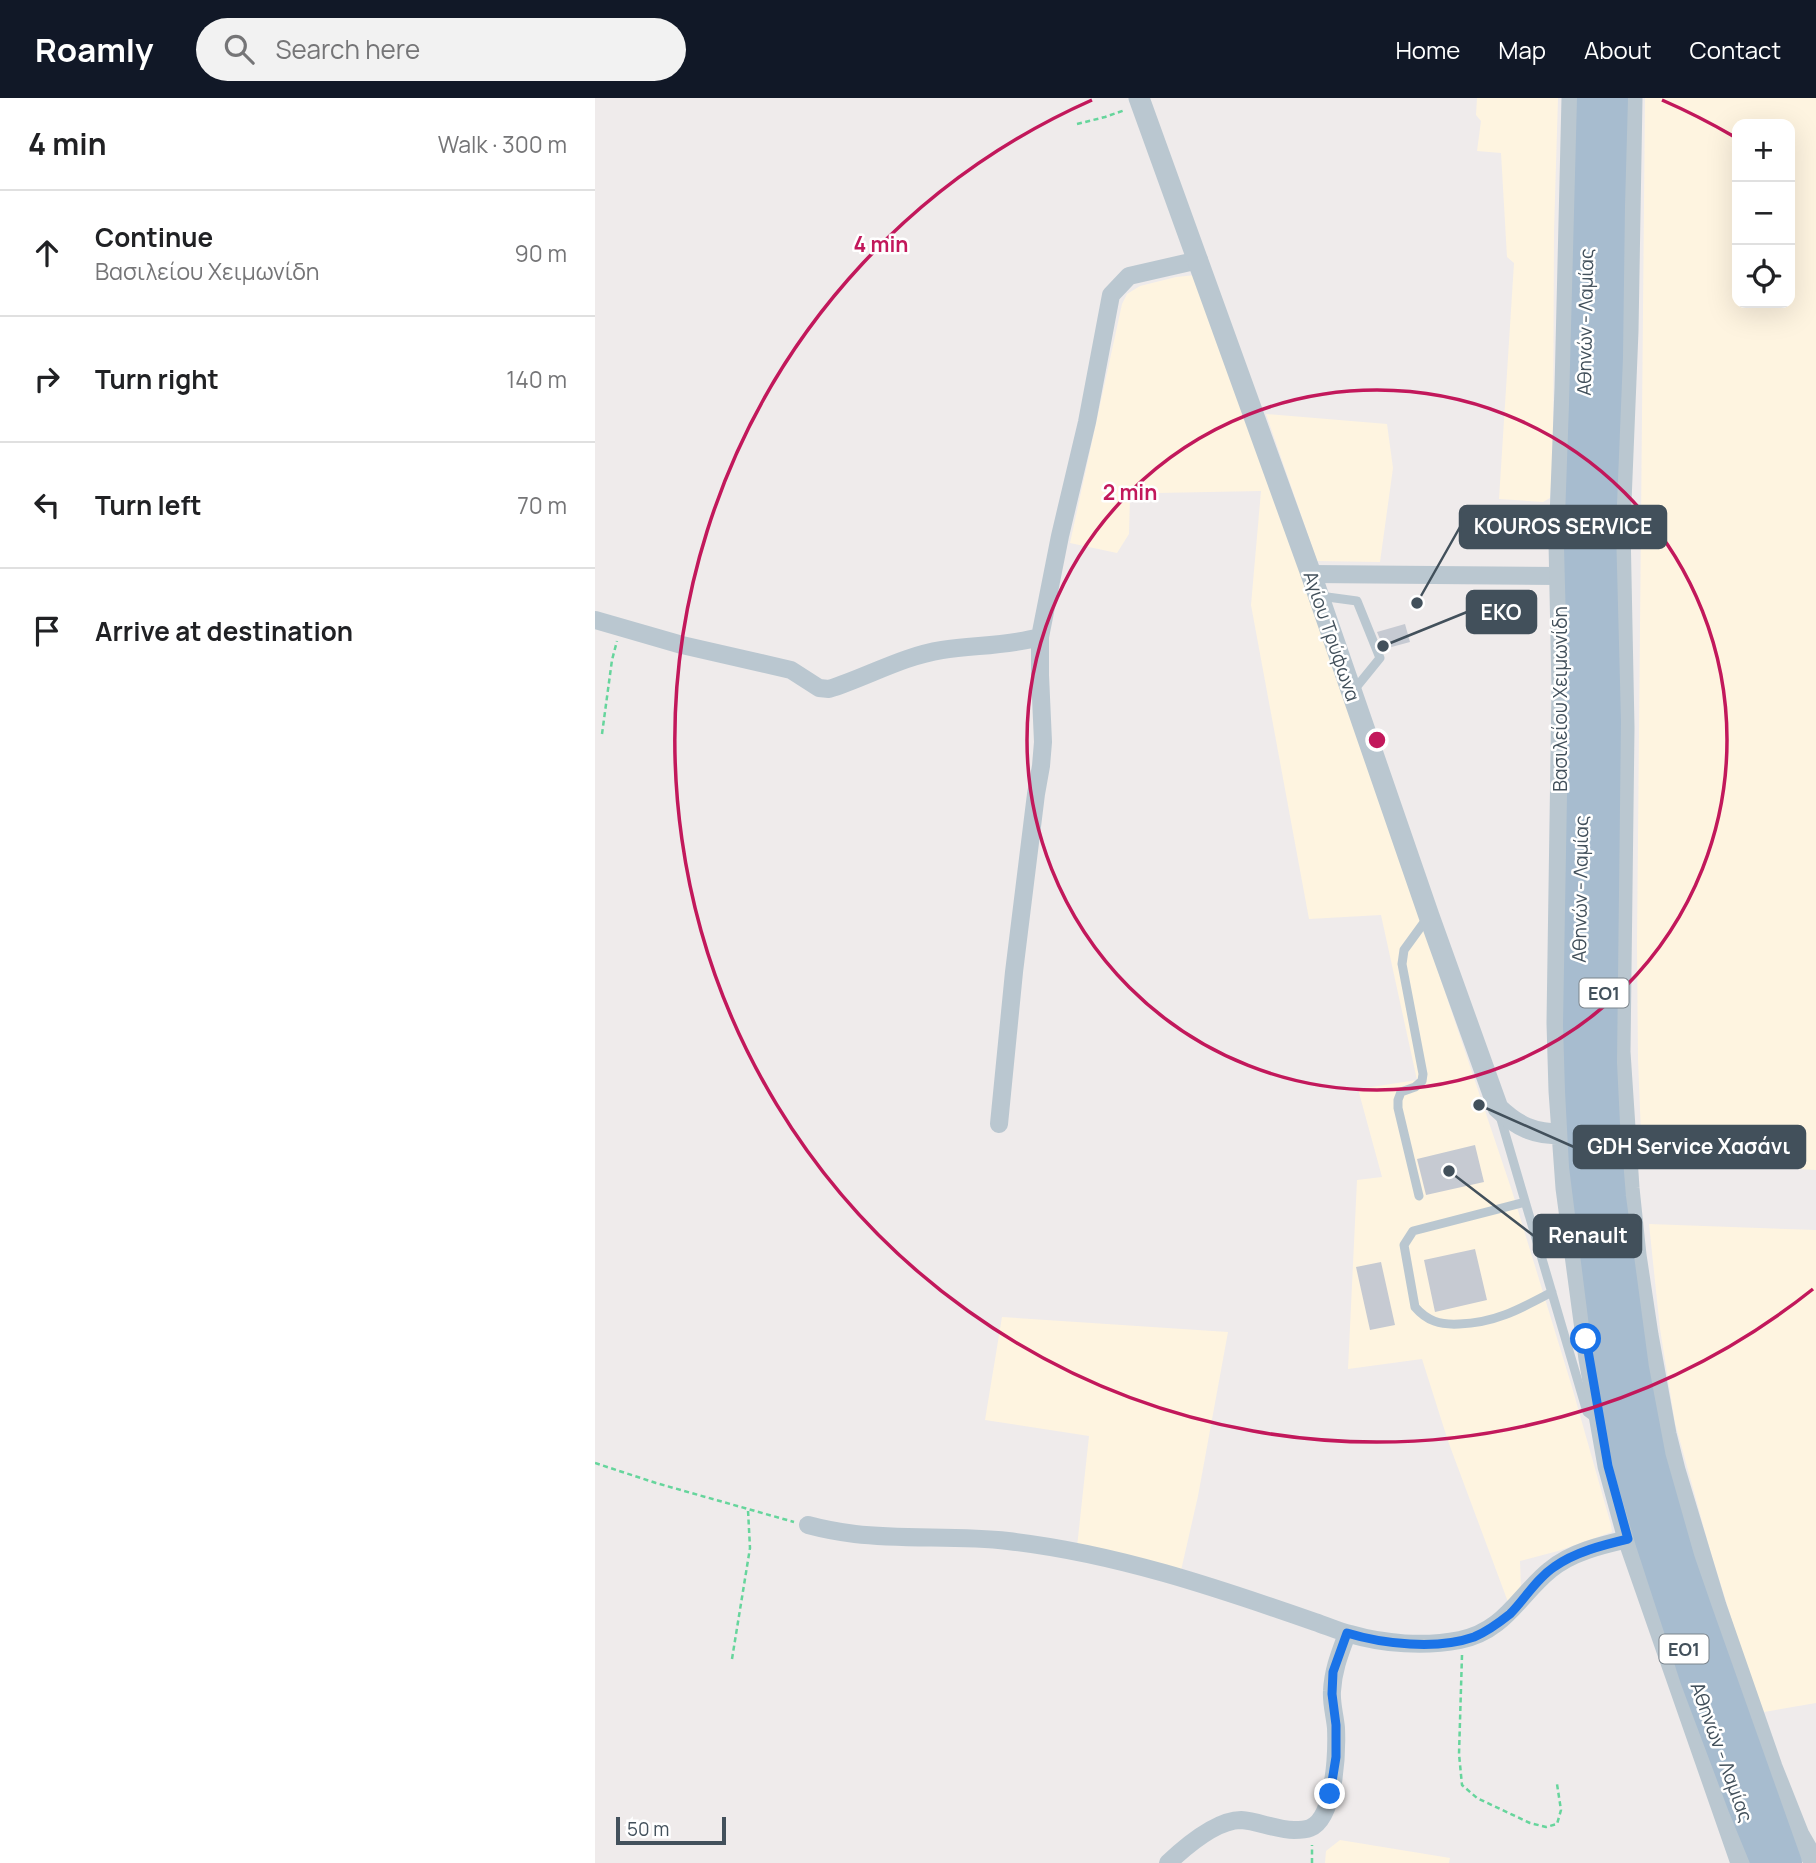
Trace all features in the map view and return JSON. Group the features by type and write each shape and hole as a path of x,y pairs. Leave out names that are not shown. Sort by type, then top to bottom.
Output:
{"main road":[{"name":"Αθηνών - Λαμίας","path":"1591,98 1577,547 1581,663 1577,1038 1583,1166 1608,1365 1628,1470 1695,1679 1733,1785 1765,1863"},
{"name":"Αθηνών - Λαμίας","path":"1614,98 1609,357 1602,528 1607,721 1603,1063 1611,1186 1629,1330 1652,1458 1696,1604 1788,1863"}],"street":[{"name":"Βασιλείου Χειμωνίδη","path":"1572,98 1565,388 1559,509 1562,752 1557,1023 1562,1134 1573,1249 1608,1466 1628,1539 1741,1863"},
{"path":"1632,98 1629,318 1620,526 1624,739 1620,1052 1629,1188 1646,1323 1675,1470 1716,1606 1772,1767 1799,1835 1815,1863"},
{"name":"Αγίου Τρύφωνα","path":"1140,100 1319,596 1498,1108"},
{"path":"999,1124 1015,958 1041,766 1040,637 1087,422 1111,295 1129,276 1199,260"},
{"path":"1311,574 1559,576"},
{"path":"595,620 682,645 791,670 819,688 829,689 916,656 1040,637"},
{"path":"1498,1108 1514,1123 1531,1130 1562,1134"},
{"path":"808,1525 856,1534 1009,1541 1110,1558 1270,1606 1359,1637 1408,1644 1460,1640 1475,1636 1510,1614 1553,1567 1601,1545 1628,1539"},
{"path":"1168,1863 1181,1850 1217,1826 1239,1820 1299,1830 1311,1828 1324,1815 1336,1757 1333,1672 1347,1633"}],"lane":[{"path":"1319,596 1357,601 1380,659 1352,692"},
{"path":"1419,1195 1398,1108 1401,1092 1415,1087 1422,1081 1423,1074 1402,964 1403,950 1429,916"},
{"path":"1498,1108 1587,1412 1599,1421"},
{"path":"1525,1202 1413,1231 1404,1245 1415,1307 1431,1321 1478,1324 1505,1317 1552,1292"}],"path":[{"path":"1077,124 1105,117 1140,100"},
{"path":"602,734 612,660 621,628"},
{"path":"595,1462 656,1483 808,1525"},
{"path":"731,1659 750,1548 748,1509"},
{"path":"1460,1640 1462,1660 1459,1755 1462,1784 1477,1798 1530,1823 1546,1827 1557,1824 1561,1810 1557,1784"}],"shaded area":[{"path":"1477,98 1558,98 1554,231 1553,457 1550,498 1543,502 1499,499 1514,263 1507,257 1501,153 1477,151 1481,121 1476,115"},
{"path":"1645,98 1816,98 1816,1170 1642,1160 1638,1059"},
{"path":"1196,275 1409,885 1512,1191 1611,1525 1612,1532 1520,1561 1521,1589 1508,1602 1448,1441 1422,1359 1348,1369 1357,1180 1382,1177 1358,1089 1417,1080 1381,915 1309,919 1251,605 1261,491 1157,493 1130,497 1129,534 1117,553 1070,543 1122,304 1127,294 1140,286"},
{"path":"1266,414 1387,424 1393,468 1380,562 1317,561"},
{"path":"1649,1224 1816,1230 1816,1703 1764,1712 1748,1672 1710,1550 1675,1423 1660,1329"},
{"path":"1002,1317 1228,1332 1198,1496 1180,1575 1077,1547 1089,1436 985,1420"},
{"path":"1340,1840 1450,1858 1449,1863 1325,1863 1326,1851"}],"building":[{"path":"1405,624 1410,642 1384,649 1377,632"},
{"path":"1475,1145 1484,1182 1426,1195 1417,1159"},
{"path":"1475,1249 1487,1300 1435,1312 1424,1260"},
{"path":"1381,1262 1395,1325 1370,1330 1356,1267"}],"place":[{"name":"KOUROS SERVICE","path":"1417,603"},
{"name":"EKO","path":"1383,646"},
{"name":"GDH Service Χασάνι","path":"1479,1105"},
{"name":"Renault","path":"1449,1171"}],"route":[{"path":"1330,1794 1336,1757 1333,1672 1347,1633 1408,1644 1449,1642 1475,1636 1510,1614 1553,1567 1601,1545 1628,1539 1608,1466 1586,1339"}]}
